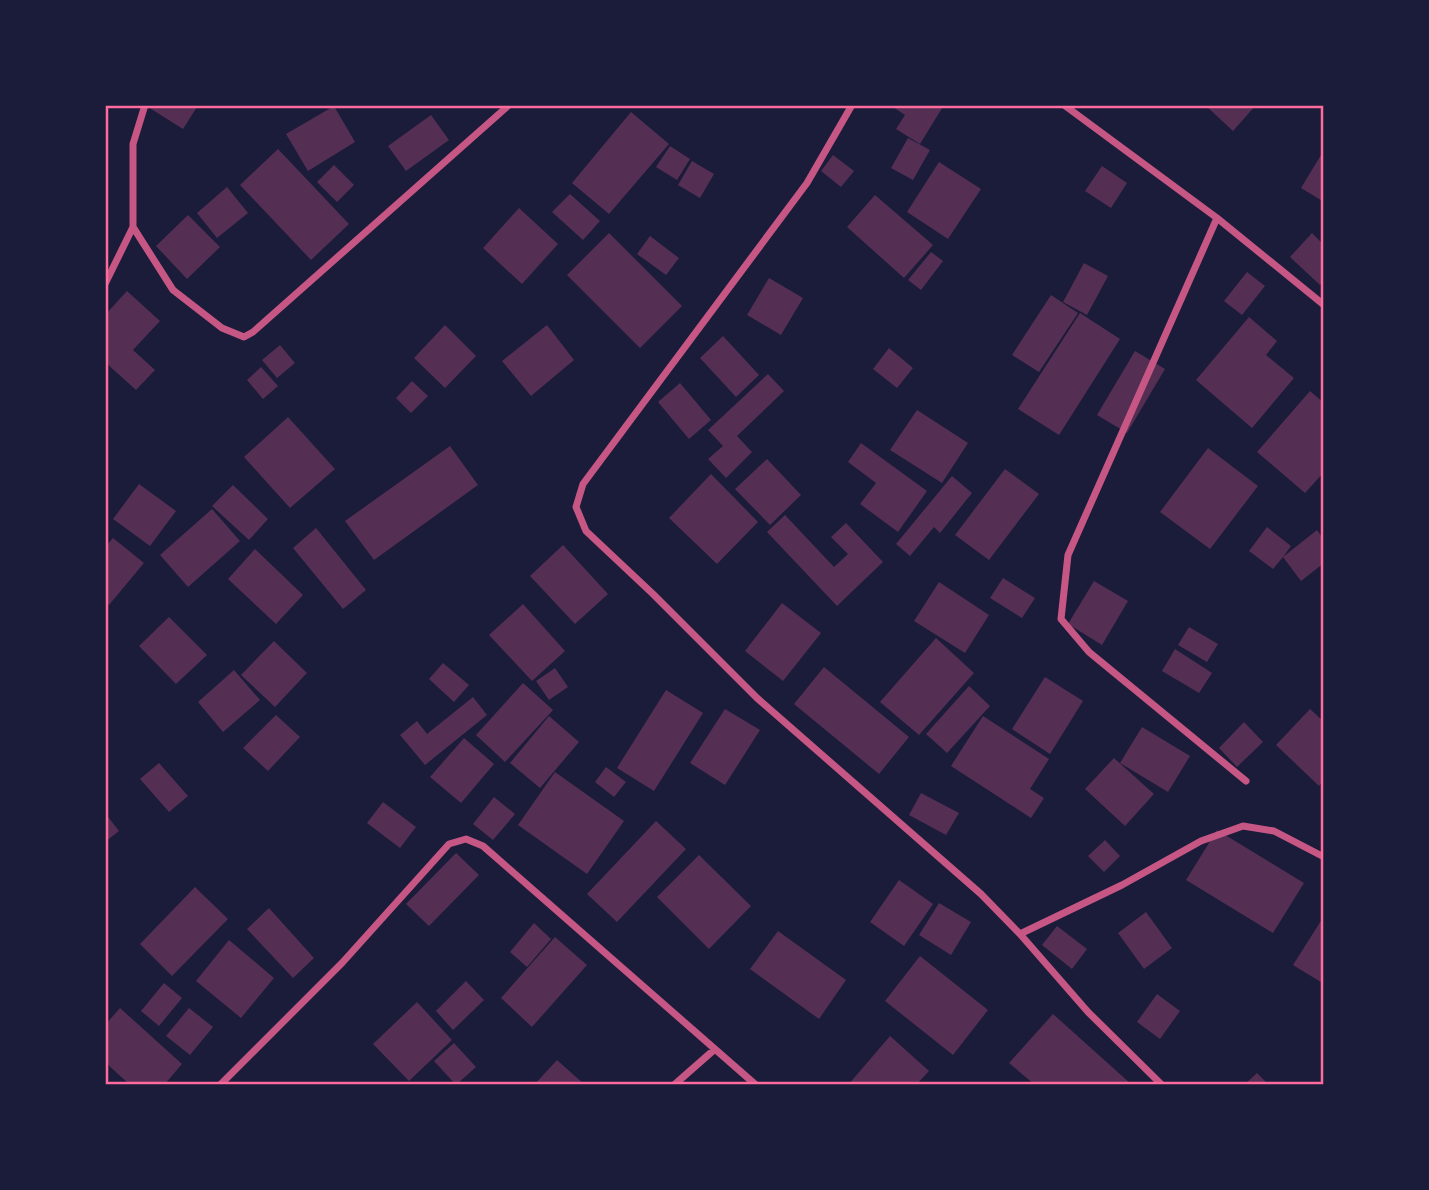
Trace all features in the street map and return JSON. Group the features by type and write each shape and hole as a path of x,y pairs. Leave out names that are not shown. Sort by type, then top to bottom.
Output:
{"street":[{"path":"105,284 133,228 133,144 145,105"},
{"path":"133,228 173,290 222,328 244,337 253,332 509,105"},
{"path":"852,105 807,183 583,484 576,507 586,531 757,698 981,894 1088,1012 1162,1085"},
{"path":"1064,105 1217,218 1324,305"},
{"path":"1217,218 1068,555 1061,619 1089,652 1246,781"},
{"path":"1020,934 1122,885 1201,841 1243,826 1274,831 1324,857"},
{"path":"220,1085 342,963 449,844 467,839 482,846 756,1085"},
{"path":"674,1085 715,1049"}],"building":[{"path":"890,105 944,105 920,144 896,129 905,115"},
{"path":"1205,105 1256,105 1233,131"},
{"path":"334,106 355,142 308,171 286,134"},
{"path":"148,107 197,107 183,129"},
{"path":"631,112 669,144 609,214 572,183"},
{"path":"431,115 449,140 406,171 388,146"},
{"path":"908,138 930,150 913,180 891,168"},
{"path":"670,146 690,159 677,180 656,167"},
{"path":"278,149 349,224 311,260 240,185"},
{"path":"1324,150 1324,202 1301,188"},
{"path":"833,155 854,171 841,187 821,171"},
{"path":"692,161 714,174 700,198 678,185"},
{"path":"939,162 981,189 948,239 907,212"},
{"path":"334,165 354,185 337,202 317,182"},
{"path":"1102,166 1127,183 1111,208 1085,191"},
{"path":"227,187 248,213 217,238 197,213"},
{"path":"570,194 600,221 583,240 552,212"},
{"path":"875,195 933,245 904,278 847,227"},
{"path":"519,208 558,244 522,284 483,248"},
{"path":"188,215 220,247 187,279 156,246"},
{"path":"609,233 682,306 640,348 567,275"},
{"path":"1312,233 1324,245 1324,281 1320,285 1290,257"},
{"path":"650,236 679,258 666,275 637,254"},
{"path":"931,252 943,261 921,290 908,280"},
{"path":"1084,263 1108,276 1087,315 1063,302"},
{"path":"1247,272 1265,286 1242,315 1224,301"},
{"path":"769,278 803,298 781,335 747,315"},
{"path":"127,291 160,321 133,350 155,370 136,390 105,362 105,315"},
{"path":"1051,295 1078,313 1039,372 1012,355"},
{"path":"1080,313 1120,339 1059,435 1018,409"},
{"path":"1249,317 1277,341 1266,355 1294,378 1252,428 1196,380"},
{"path":"445,325 476,356 445,388 414,358"},
{"path":"547,325 574,360 531,396 502,361"},
{"path":"723,336 759,375 736,397 700,358"},
{"path":"280,345 295,363 277,378 262,360"},
{"path":"889,348 913,368 897,388 873,369"},
{"path":"1135,351 1165,369 1127,433 1097,415"},
{"path":"261,367 278,386 263,399 247,380"},
{"path":"768,374 784,391 737,436 752,452 726,478 708,459 723,446 708,430"},
{"path":"412,381 428,396 411,413 396,398"},
{"path":"680,383 711,420 689,439 658,402"},
{"path":"1310,391 1324,403 1324,472 1305,493 1257,452"},
{"path":"917,410 968,443 942,483 890,450"},
{"path":"288,417 335,469 290,508 244,457"},
{"path":"861,443 927,491 898,532 860,504 876,483 848,462"},
{"path":"450,446 478,485 374,560 345,521"},
{"path":"1208,448 1258,486 1210,549 1160,512"},
{"path":"767,459 801,495 770,525 735,489"},
{"path":"1005,469 1039,494 989,560 955,535"},
{"path":"711,474 758,522 717,564 669,518"},
{"path":"952,476 972,493 940,533 934,527 910,556 896,544"},
{"path":"139,484 176,511 150,546 113,519"},
{"path":"233,485 268,519 249,540 212,506"},
{"path":"212,509 240,541 188,587 160,555"},
{"path":"785,515 834,567 848,554 831,537 846,523 883,562 837,606 767,532"},
{"path":"1267,527 1291,546 1273,569 1249,551"},
{"path":"316,528 366,590 343,609 293,548"},
{"path":"1317,530 1324,540 1324,563 1301,581 1283,557"},
{"path":"113,538 144,563 109,605 105,601 105,547"},
{"path":"563,545 608,594 575,624 530,576"},
{"path":"255,549 303,595 276,624 228,579"},
{"path":"1003,578 1035,598 1022,618 990,598"},
{"path":"1094,581 1128,601 1102,645 1068,624"},
{"path":"939,582 989,615 965,653 914,621"},
{"path":"782,603 821,633 783,681 745,651"},
{"path":"523,604 565,651 532,681 489,635"},
{"path":"169,617 207,655 176,684 139,646"},
{"path":"1189,627 1218,644 1207,662 1178,645"},
{"path":"936,638 974,673 919,735 880,702"},
{"path":"274,641 307,673 275,707 241,675"},
{"path":"1175,649 1212,673 1199,693 1162,671"},
{"path":"443,663 469,685 454,702 429,679"},
{"path":"824,667 909,737 879,774 794,704"},
{"path":"555,668 568,687 549,700 536,681"},
{"path":"234,670 260,700 223,732 198,702"},
{"path":"1045,677 1083,701 1050,754 1012,729"},
{"path":"523,683 553,710 505,762 476,735"},
{"path":"969,686 990,706 947,753 926,734"},
{"path":"666,690 703,713 654,791 617,768"},
{"path":"473,697 487,715 425,765 400,735 417,721 427,734"},
{"path":"725,709 760,730 725,785 690,763"},
{"path":"1310,709 1324,722 1324,780 1319,786 1276,745"},
{"path":"276,715 300,737 268,771 243,748"},
{"path":"549,716 579,742 540,788 510,763"},
{"path":"983,716 1049,759 1030,789 1044,798 1031,818 951,766"},
{"path":"1244,722 1263,742 1237,767 1219,748"},
{"path":"1142,727 1190,756 1168,792 1120,763"},
{"path":"464,738 494,764 461,803 430,777"},
{"path":"1114,758 1154,794 1125,826 1085,789"},
{"path":"159,763 188,796 169,812 140,779"},
{"path":"606,767 626,782 614,797 595,782"},
{"path":"555,772 624,821 587,874 518,825"},
{"path":"921,793 959,813 946,835 909,815"},
{"path":"494,797 515,814 493,840 473,824"},
{"path":"383,802 416,827 400,848 367,823"},
{"path":"105,813 119,831 105,842"},
{"path":"656,821 686,849 617,922 587,894"},
{"path":"1217,830 1304,883 1273,933 1186,880"},
{"path":"1105,840 1120,856 1104,872 1088,856"},
{"path":"456,853 479,875 429,926 406,904"},
{"path":"699,855 751,906 709,949 657,897"},
{"path":"899,880 933,904 904,946 870,922"},
{"path":"195,887 228,919 172,976 140,944"},
{"path":"939,903 971,922 951,955 919,935"},
{"path":"269,908 314,958 293,978 247,929"},
{"path":"1146,912 1172,948 1144,969 1118,933"},
{"path":"1324,916 1324,984 1293,965"},
{"path":"534,923 551,939 527,967 510,952"},
{"path":"1057,926 1087,949 1072,969 1042,945"},
{"path":"778,931 846,980 819,1019 750,969"},
{"path":"555,937 587,965 532,1027 501,998"},
{"path":"229,940 274,978 241,1018 196,981"},
{"path":"920,956 988,1010 953,1055 885,1001"},
{"path":"466,981 484,1000 453,1030 436,1011"},
{"path":"164,983 182,998 159,1026 141,1011"},
{"path":"1157,994 1180,1011 1160,1039 1137,1022"},
{"path":"417,1002 452,1040 409,1081 373,1044"},
{"path":"120,1008 182,1064 164,1085 130,1085 105,1062 105,1025"},
{"path":"189,1008 213,1027 190,1055 166,1036"},
{"path":"1053,1014 1131,1084 1035,1085 1009,1063"},
{"path":"890,1036 929,1071 916,1085 848,1085"},
{"path":"454,1043 476,1067 456,1085 434,1061"},
{"path":"557,1060 585,1085 534,1085"},
{"path":"1257,1073 1269,1085 1244,1085"}]}
